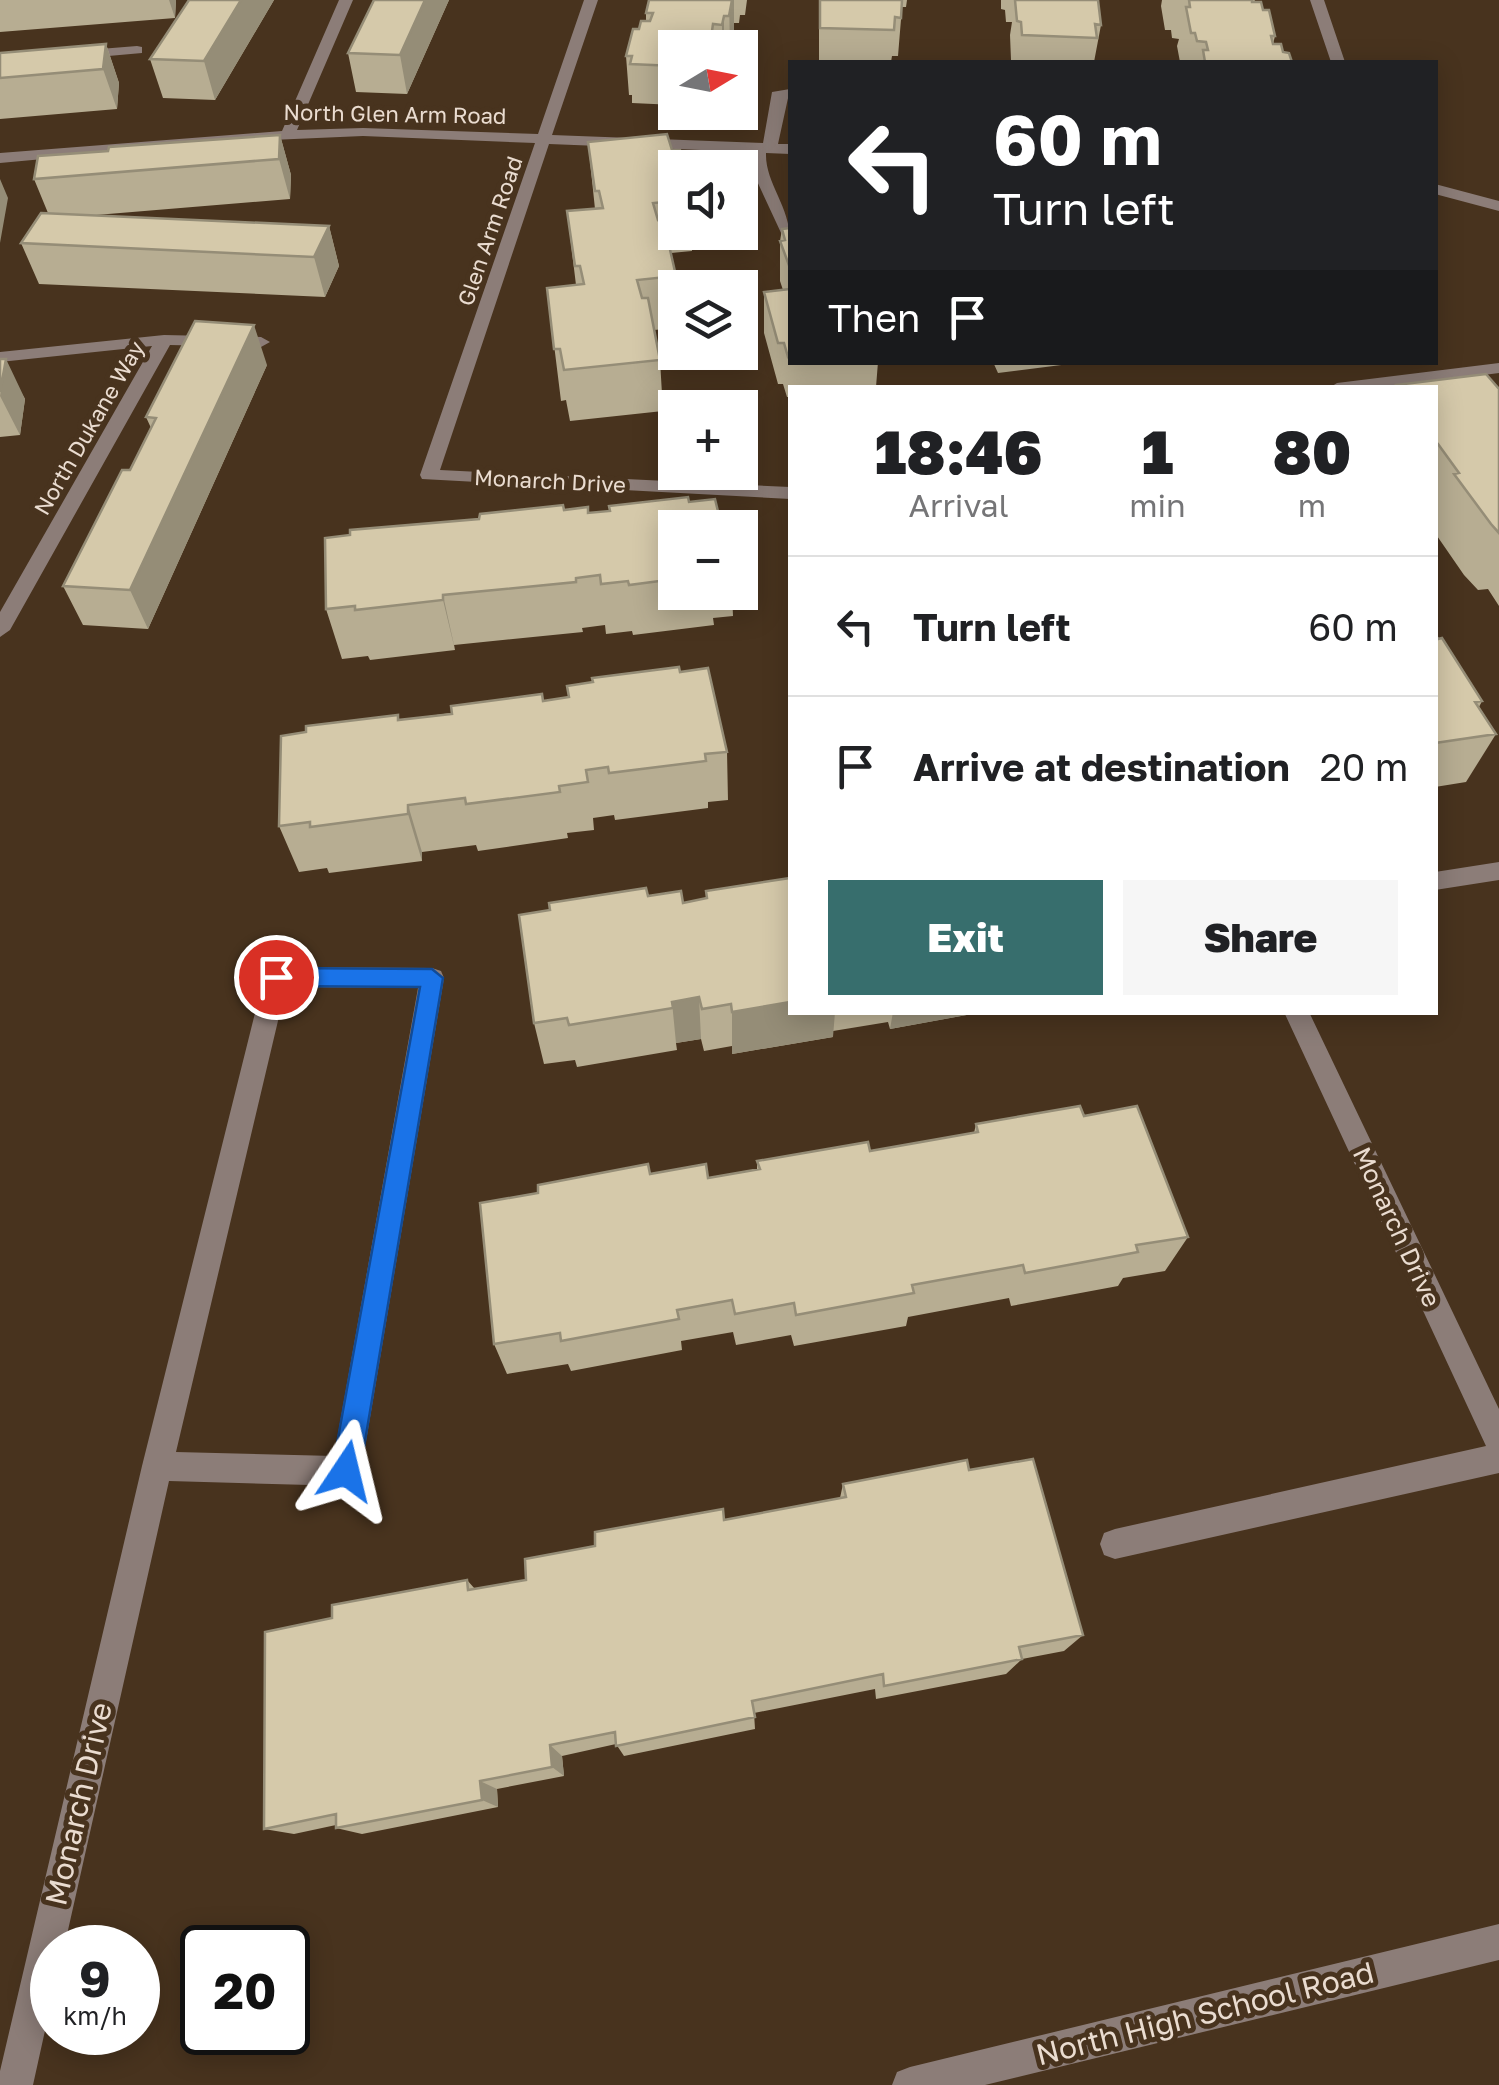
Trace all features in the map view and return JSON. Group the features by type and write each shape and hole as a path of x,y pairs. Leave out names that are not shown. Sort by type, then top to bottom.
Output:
{"street":[{"path":"288,134 346,0"},
{"name":"Glen Arm Road","path":"429,475 591,0"},
{"path":"1316,0 1337,60"},
{"path":"59,57 137,50"},
{"path":"788,93 779,92 758,166 788,231"},
{"name":"North Glen Arm Road","path":"0,158 288,134 392,132 788,148"},
{"path":"1438,189 1499,206"},
{"path":"164,340 261,342"},
{"name":"North Dukane Way","path":"0,357 164,340"},
{"name":"North Dukane Way","path":"0,630 164,340"},
{"path":"1361,385 1499,368"},
{"name":"Monarch Drive","path":"429,475 788,493"},
{"path":"1438,881 1499,871"},
{"name":"Monarch Drive","path":"14,2085 157,1466 276,977 432,978 346,1471 157,1466"},
{"name":"Monarch Drive","path":"1297,1015 1499,1441"},
{"path":"1115,1544 1499,1458"},
{"name":"North High School Road","path":"910,2085 1499,1942"}],"building":[{"path":"189,0 241,0 204,61 150,59"},
{"path":"374,0 425,0 400,55 348,53"},
{"path":"649,0 732,0 729,16 724,16 722,25 713,24 712,30 658,30 658,65 630,64 632,56 626,56 633,29 639,29 641,21 650,21 653,13 646,13"},
{"path":"820,0 902,0 901,18 895,17 894,30 820,28"},
{"path":"1015,0 1098,0 1101,25 1095,24 1097,38 1022,35"},
{"path":"1189,0 1261,2 1263,10 1269,10 1273,44 1281,44 1291,60 1205,60 1206,42 1197,41 1195,33 1191,33 1186,7 1190,7"},
{"path":"106,44 103,69 0,78 0,53"},
{"path":"667,134 672,150 658,150 658,203 653,203 658,220 658,250 670,250 675,270 658,270 658,278 637,280 642,298 648,298 658,360 564,370 560,349 554,349 547,288 584,284 580,266 575,266 567,211 603,208 599,191 595,191 588,142"},
{"path":"280,135 279,159 34,179 38,156"},
{"path":"41,213 329,226 314,257 21,243"},
{"path":"788,228 788,263 780,241 785,240 782,229"},
{"path":"788,289 788,357 784,343 778,343 764,292"},
{"path":"195,321 254,325 130,590 63,586 122,470 130,470 156,418 146,417"},
{"path":"0,359 6,359 0,392"},
{"path":"1486,374 1499,389 1499,533 1454,474 1459,473 1438,444 1438,385 1396,385"},
{"path":"688,497 689,502 715,499 718,510 658,510 658,581 601,584 600,575 576,578 576,582 443,595 443,600 355,610 355,606 326,609 325,538 350,535 350,530 479,519 480,514 563,505 564,510 588,507 588,513 610,511 609,506"},
{"path":"1442,638 1482,701 1475,702 1496,734 1438,743 1438,639"},
{"path":"679,667 680,672 708,668 727,752 705,754 706,761 609,773 608,767 586,770 588,782 559,786 560,792 466,804 465,798 408,805 408,814 310,827 310,822 279,826 281,736 306,732 306,726 398,715 398,720 452,714 451,706 542,694 543,701 569,697 567,686 593,682 592,678"},
{"path":"788,878 788,1002 732,1012 731,1004 702,1009 699,997 672,1002 673,1008 569,1025 567,1018 534,1023 519,915 550,910 549,903 646,888 648,896 681,891 683,903 707,898 706,891"},
{"path":"1080,1106 1084,1116 1137,1106 1188,1237 1136,1245 1138,1252 1025,1273 1023,1265 912,1285 914,1293 796,1315 794,1303 735,1314 732,1300 677,1310 679,1319 561,1341 560,1333 494,1344 480,1203 538,1193 538,1185 648,1164 650,1174 706,1164 708,1178 760,1169 757,1161 868,1142 870,1151 978,1132 976,1124"},
{"path":"1033,1459 1083,1635 1019,1647 1022,1659 884,1686 883,1674 752,1701 755,1717 616,1746 615,1732 550,1745 552,1767 480,1781 482,1800 336,1828 336,1814 264,1829 265,1632 332,1618 332,1605 467,1580 468,1590 526,1580 525,1559 595,1546 595,1532 723,1509 724,1520 846,1497 843,1484 967,1460 969,1470"}],"route":[{"path":"276,977 432,978 346,1471"}]}
